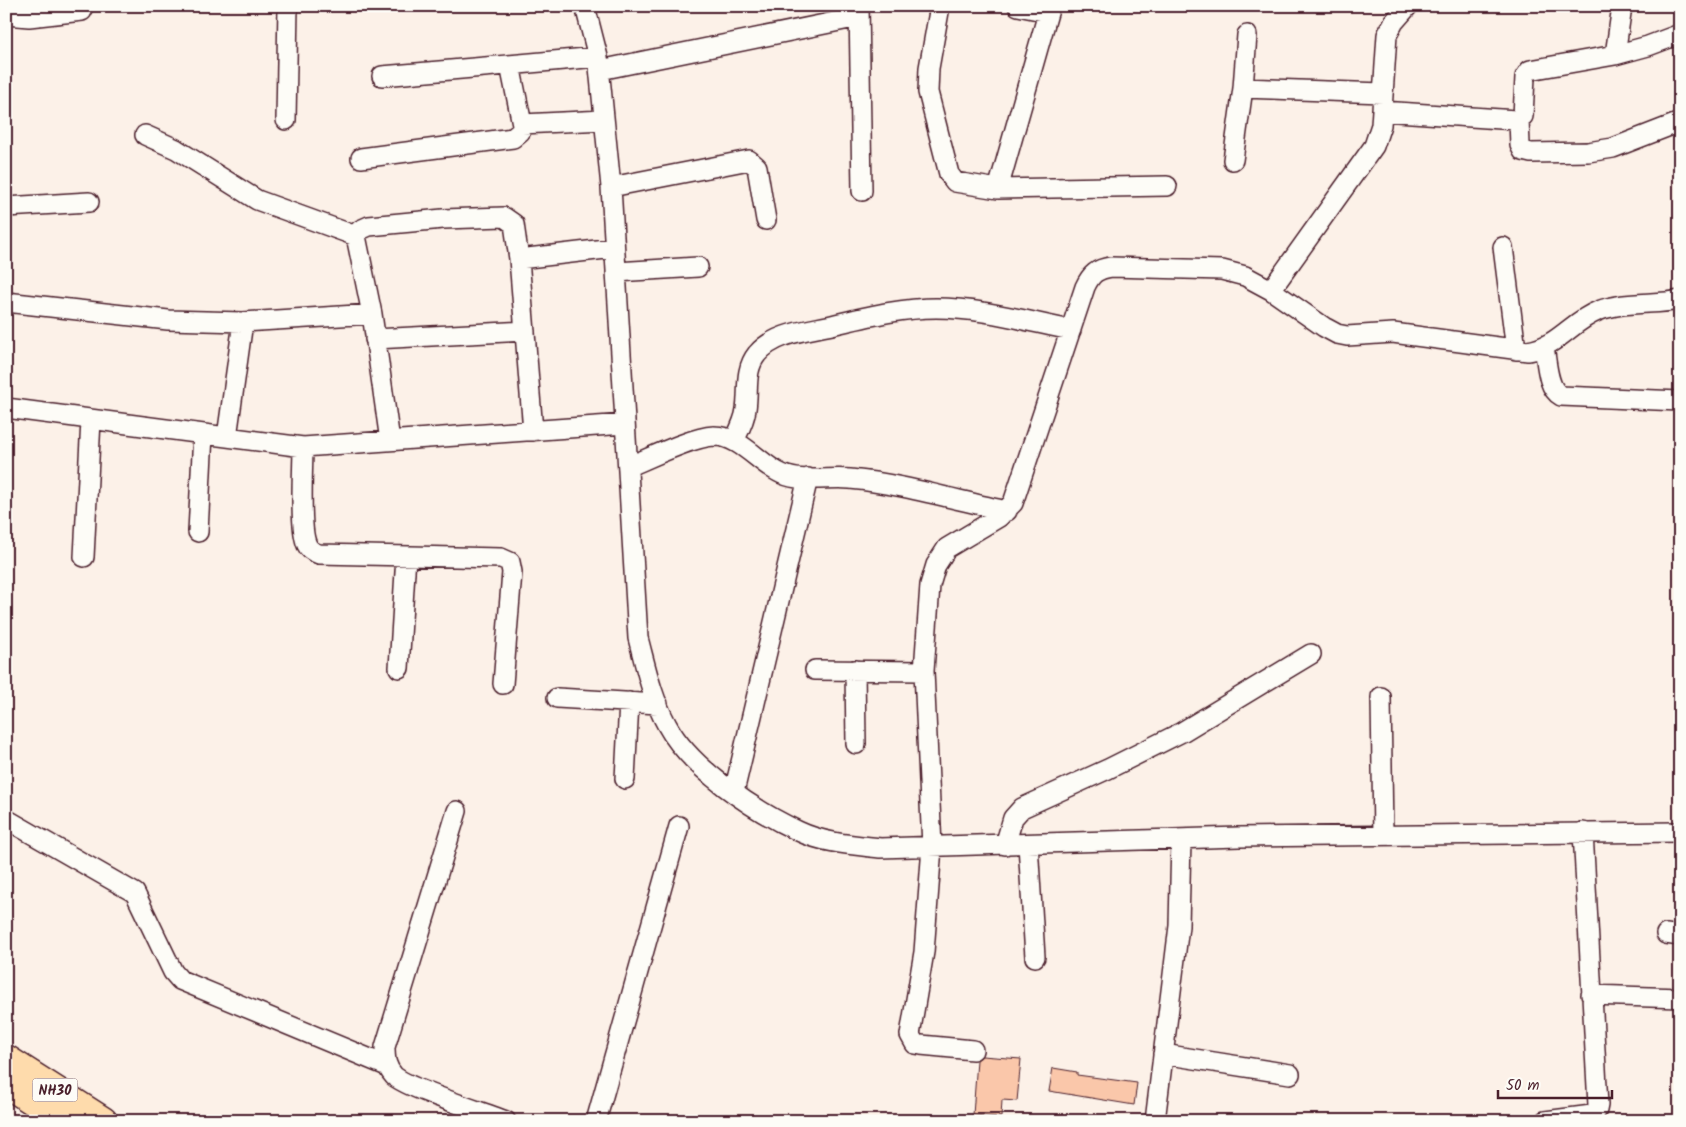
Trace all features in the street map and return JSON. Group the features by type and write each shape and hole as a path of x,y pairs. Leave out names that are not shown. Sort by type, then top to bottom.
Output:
{"highway":[{"name":"NH30","path":"6,1059 103,1121"},
{"name":"NH30","path":"6,1083 64,1121"}],"street":[{"path":"286,120 288,6"},
{"path":"585,6 599,63 611,187 638,638 649,683 667,725 680,744 704,768 734,792 800,832 842,844 880,848 1005,846 1181,839 1680,832"},
{"path":"940,6 929,68 928,92 949,174 955,182 998,189 1167,186"},
{"path":"998,189 1049,9 1018,6"},
{"path":"1271,290 1374,146 1379,136 1387,35 1394,22 1408,6"},
{"path":"1615,55 1622,6"},
{"path":"6,15 29,17 82,11"},
{"path":"382,76 510,65 599,63 859,12 862,191"},
{"path":"1680,34 1648,46 1615,55 1530,70 1525,77 1522,116 1519,120 1520,147 1523,151 1531,153 1588,152 1613,148 1680,122"},
{"path":"1232,160 1243,88 1247,35"},
{"path":"361,158 513,138 521,131 522,124 510,65"},
{"path":"1243,88 1383,102 1519,120"},
{"path":"522,124 604,120"},
{"path":"145,135 176,149 256,200 356,236"},
{"path":"611,187 749,160 757,167 766,220"},
{"path":"6,208 89,202"},
{"path":"390,440 372,314 356,236 360,230 369,226 443,219 504,217 514,224 519,259 533,431"},
{"path":"519,259 614,248"},
{"path":"1503,248 1516,350"},
{"path":"616,272 698,267"},
{"path":"973,1050 915,1044 910,1035 924,952 932,847 924,671 930,585 936,565 947,548 1006,511 1019,489 1089,279 1101,269 1222,270 1245,276 1271,290 1337,334 1356,337 1393,333 1528,351 1544,348 1578,321 1601,310 1680,300"},
{"path":"6,302 168,320 243,322 372,314"},
{"path":"734,441 744,418 750,367 756,355 766,346 796,332 865,317 935,308 980,311 1071,330"},
{"path":"227,437 243,322"},
{"path":"375,339 525,331"},
{"path":"1544,348 1550,382 1557,394 1561,396 1680,401"},
{"path":"6,408 304,447 625,424"},
{"path":"84,556 91,420"},
{"path":"198,532 203,434"},
{"path":"628,467 702,438 720,437 734,441 782,474 808,478 849,479 876,483 1006,511"},
{"path":"304,447 304,534 308,547 319,554 501,558 510,562 512,572 503,684"},
{"path":"734,792 808,478"},
{"path":"399,668 406,556"},
{"path":"1005,846 1013,818 1022,808 1108,769 1182,732 1311,654"},
{"path":"815,670 924,671"},
{"path":"855,670 856,744"},
{"path":"1381,697 1383,835"},
{"path":"556,698 658,704"},
{"path":"625,779 629,702"},
{"path":"387,1066 386,1047 457,811"},
{"path":"6,819 136,893 173,972 180,980 387,1066 401,1081 506,1121"},
{"path":"596,1121 679,826"},
{"path":"1545,1121 1588,1116 1597,1110 1584,832"},
{"path":"1155,1121 1179,926 1181,839"},
{"path":"1028,844 1035,957"},
{"path":"1591,995 1680,998"},
{"path":"1163,1054 1290,1074"}],"building":[{"path":"982,1056 1021,1059 1017,1101 1002,1100 1001,1117 973,1115 977,1060"},
{"path":"1053,1068 1077,1072 1077,1075 1137,1083 1134,1105 1049,1091"}]}
